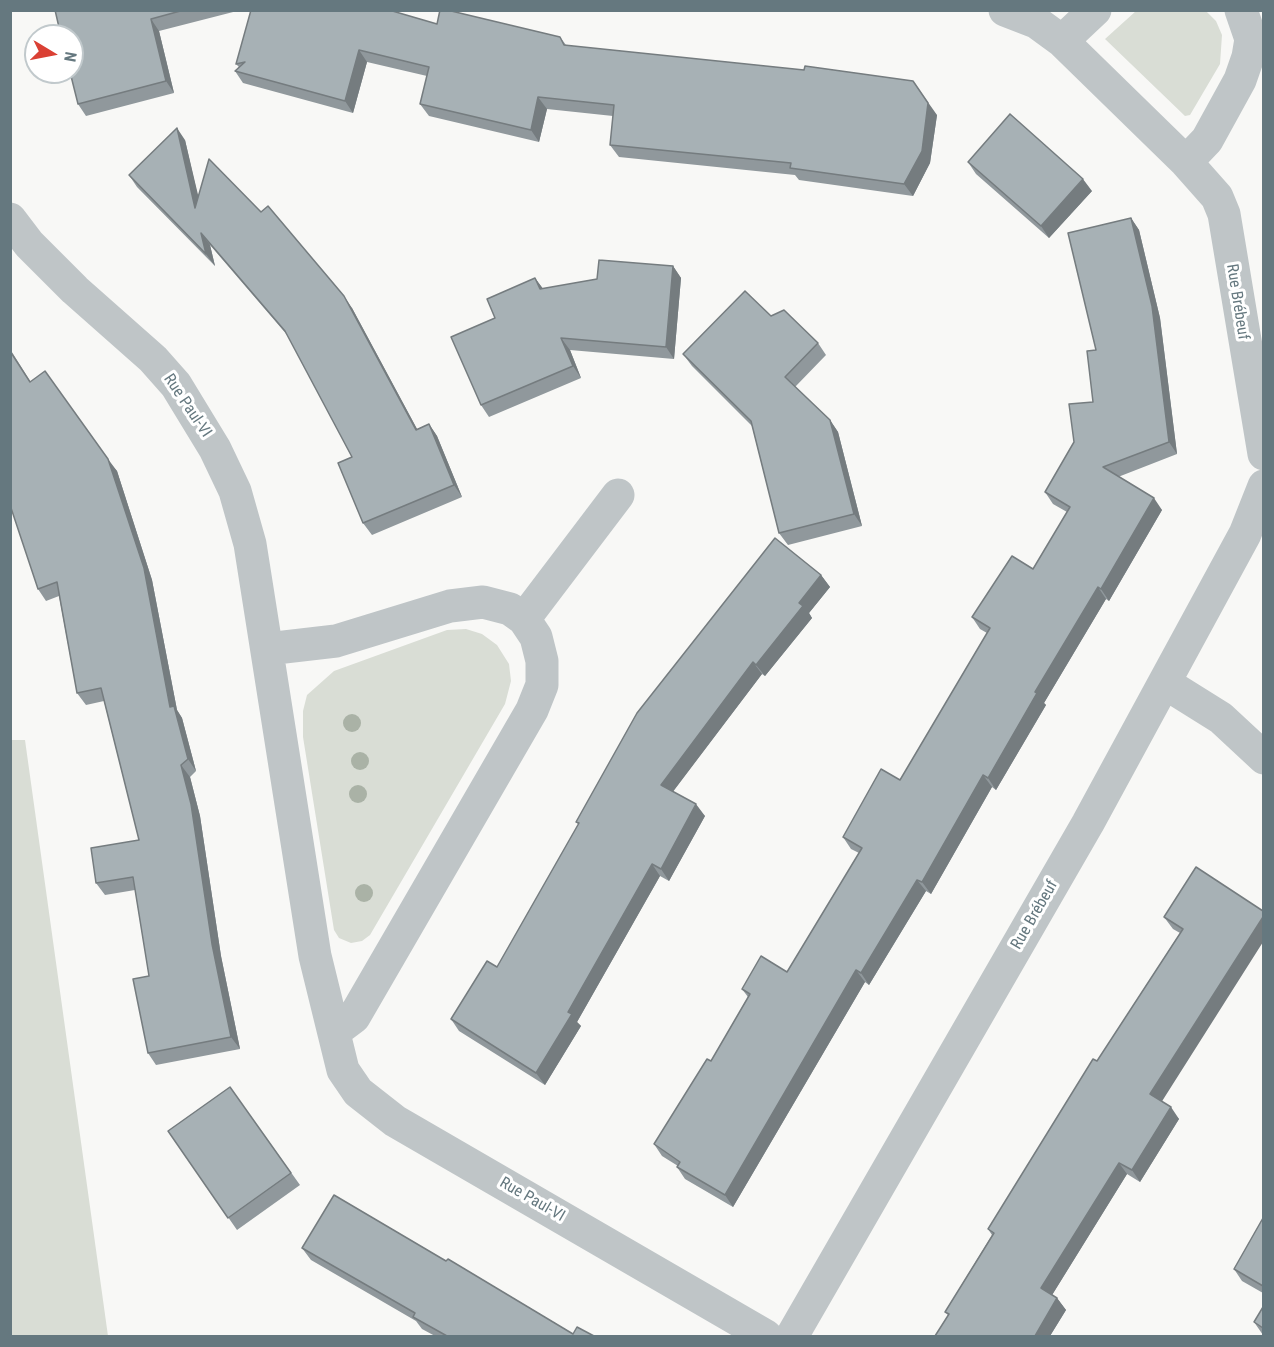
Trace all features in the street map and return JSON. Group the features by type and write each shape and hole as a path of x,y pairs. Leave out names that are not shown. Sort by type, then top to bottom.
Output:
{"street":[{"name":"Rue Brébeuf","path":"1005,10 1036,22 1062,40 1186,162 1217,197 1224,214 1263,454"},
{"path":"1062,40 1095,10"},
{"path":"1186,162 1207,140 1240,80 1251,39 1241,10"},
{"name":"Rue Paul-VI","path":"10,219 29,244 75,290 153,359 176,385 196,415 235,491 250,544 315,956 344,1070 358,1092 395,1121 766,1336"},
{"name":"Rue Brébeuf","path":"792,1336 1076,844 1245,534 1263,486"},
{"path":"524,619 618,495"},
{"path":"267,649 336,641 461,604 483,602 510,609 524,619 536,637 542,662 542,685 532,710 354,1017 334,1032"},
{"path":"1165,683 1221,718 1263,758"}],"shaded area":[{"path":"1136,11 1206,11 1216,21 1222,35 1220,64 1190,115 1185,116 1105,39"},
{"path":"466,629 482,634 497,645 509,664 511,681 505,704 370,935 362,941 351,943 339,938 334,930 303,737 303,711 307,695 334,671 447,630"},
{"path":"10,740 25,740 108,1336 11,1336"}],"building":[{"path":"55,10 184,10 151,19 166,81 78,104 73,84 84,84 84,24 58,24"},
{"path":"251,10 389,10 437,24 440,10 447,10 560,37 564,45 804,70 805,66 913,81 928,103 922,151 904,184 790,168 791,163 610,145 614,105 538,97 531,130 420,104 429,67 359,50 345,101 235,71 245,62 236,64"},
{"path":"1010,114 1083,179 1041,226 968,162"},
{"path":"177,128 195,208 209,159 261,212 268,206 344,296 416,430 429,424 454,485 363,523 338,463 352,457 285,331 201,233 206,254 129,175"},
{"path":"1131,218 1152,306 1169,442 1103,467 1154,498 1101,589 1098,587 1035,692 1037,693 988,778 983,775 922,882 917,880 861,973 856,970 725,1195 677,1167 680,1162 654,1144 707,1059 711,1061 750,994 742,989 761,956 787,972 862,848 843,837 881,769 900,780 990,628 972,617 1012,556 1033,569 1070,507 1045,492 1074,442 1069,404 1093,402 1087,351 1096,350 1068,233"},
{"path":"599,260 673,266 666,347 561,338 573,366 481,405 451,337 495,318 487,299 535,278 540,289 597,279"},
{"path":"745,291 771,316 784,310 818,343 785,377 830,420 854,514 779,533 751,421 683,354"},
{"path":"10,351 30,382 45,371 108,459 144,568 170,707 174,706 188,759 181,765 191,804 212,944 231,1037 148,1053 133,979 149,976 133,877 96,883 91,848 139,840 101,688 77,693 57,582 38,589 10,505"},
{"path":"775,538 821,575 799,603 803,606 756,665 753,662 661,785 696,804 661,869 652,864 568,1012 572,1014 536,1073 451,1019 487,961 497,967 579,823 576,822 637,713"},
{"path":"1196,867 1263,911 1263,917 1150,1094 1171,1107 1132,1170 1119,1163 1041,1288 1057,1298 1035,1336 935,1336 949,1314 945,1312 994,1233 988,1229 1093,1059 1097,1061 1183,929 1164,917"},
{"path":"230,1087 291,1173 228,1218 168,1131"},
{"path":"334,1195 446,1261 448,1259 573,1334 577,1327 594,1336 447,1336 413,1317 415,1313 302,1248"},
{"path":"1263,1218 1263,1286 1234,1269"},
{"path":"1263,1307 1263,1328 1254,1322"}]}
